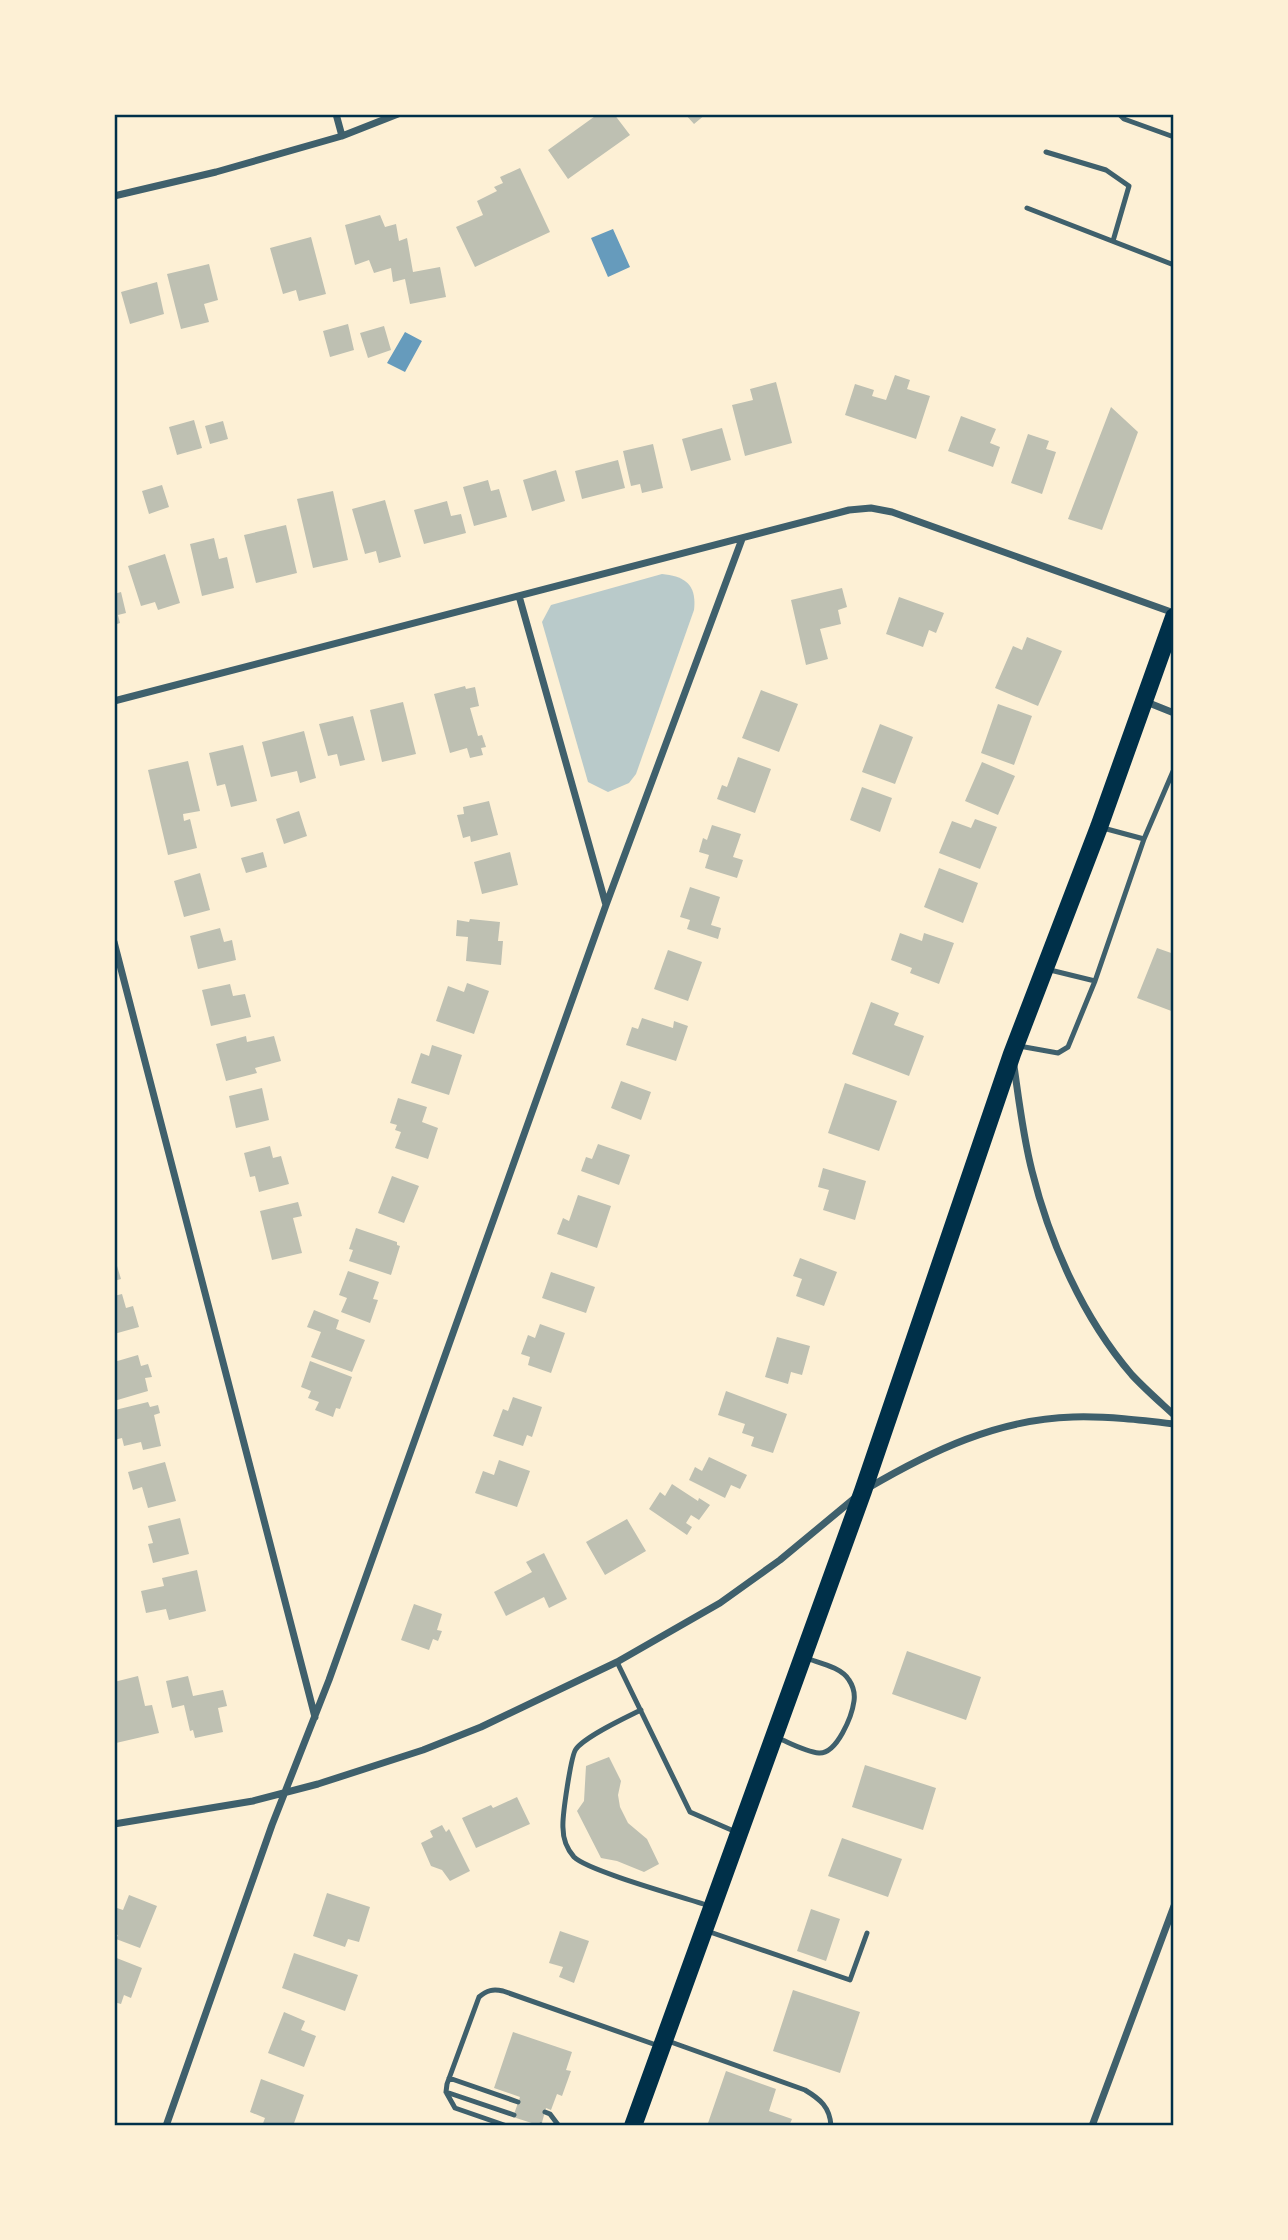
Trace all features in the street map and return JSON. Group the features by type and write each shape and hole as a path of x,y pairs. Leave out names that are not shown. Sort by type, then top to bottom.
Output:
{"main road":[{"path":"633,2126 863,1491 1014,1050 1099,827 1174,615"}],"street":[{"path":"336,114 342,136"},
{"path":"114,196 215,172 342,136 398,114"},
{"path":"114,701 849,510 871,508 905,517 1174,615"},
{"path":"166,2126 606,905 742,539"},
{"path":"519,596 606,905"},
{"path":"1144,701 1174,713"},
{"path":"114,942 315,1717"},
{"path":"1014,1050 1032,1172 1053,1237 1102,1335 1133,1376 1174,1415"},
{"path":"114,1824 285,1793 435,1746 481,1727 617,1662 720,1603 780,1560 863,1491 913,1461 944,1447 994,1430 1046,1419 1126,1418 1174,1424"},
{"path":"1092,2126 1174,1906"}],"lane":[{"path":"1119,114 1124,119 1174,137"},
{"path":"1046,152 1107,170 1129,186 1113,241"},
{"path":"1027,208 1174,265"},
{"path":"1014,1050 1058,1053 1068,1047 1095,981 1144,839 1174,769"},
{"path":"1099,827 1144,839"},
{"path":"1045,968 1095,981"},
{"path":"774,1737 819,1753 826,1752 837,1743 854,1702 854,1691 848,1677 803,1656"},
{"path":"617,1662 690,1812 739,1833"},
{"path":"641,1710 608,1727 576,1749 563,1827 566,1844 576,1858 595,1868 713,1907"},
{"path":"704,1930 850,1980 867,1933"},
{"path":"507,2126 455,2108 446,2092 479,1997 494,1990 804,2090 820,2100 830,2115 831,2126"},
{"path":"449,2078 518,2102"},
{"path":"446,2092 514,2115"},
{"path":"545,2112 550,2114 559,2126"}],"shaded area":[{"path":"662,574 688,583 694,594 694,610 636,774 629,783 608,792 588,782 542,622 551,605"}],"water":[{"path":"613,229 630,267 608,277 591,238"},
{"path":"405,332 422,341 405,372 387,363"}],"building":[{"path":"598,114 614,114 630,135 568,179 548,150"},
{"path":"685,114 706,114 694,124"},
{"path":"520,168 550,232 475,267 456,227 483,215 477,201 497,191 494,187 503,183 500,177"},
{"path":"380,215 385,227 396,224 399,241 407,238 413,272 440,267 446,297 410,304 405,279 393,282 391,268 374,273 369,260 355,265 345,225"},
{"path":"311,237 326,294 299,301 296,290 283,294 270,248"},
{"path":"209,264 218,300 204,304 209,322 181,329 167,274"},
{"path":"157,282 164,314 130,324 121,292"},
{"path":"348,324 354,350 330,357 323,331"},
{"path":"384,326 391,350 368,358 360,333"},
{"path":"895,375 910,380 907,389 930,396 916,439 845,415 855,384 874,390 872,396 886,400"},
{"path":"776,382 792,443 745,456 732,405 753,400 750,389"},
{"path":"1111,407 1138,432 1102,530 1068,519"},
{"path":"961,416 996,429 990,443 1000,447 993,467 948,451"},
{"path":"194,420 202,448 177,455 169,427"},
{"path":"223,421 228,439 210,444 205,426"},
{"path":"722,428 731,460 691,471 682,439"},
{"path":"1028,434 1049,441 1046,449 1056,452 1042,494 1011,483"},
{"path":"653,444 663,488 642,493 640,484 631,486 623,451"},
{"path":"618,460 625,488 582,499 575,471"},
{"path":"556,470 565,501 532,511 523,480"},
{"path":"488,480 491,491 499,489 507,517 474,526 463,487"},
{"path":"162,485 169,507 149,514 142,491"},
{"path":"333,491 348,560 313,568 297,499"},
{"path":"385,500 401,557 379,563 376,551 365,554 352,509"},
{"path":"447,501 451,516 461,514 466,533 424,544 414,510"},
{"path":"286,525 297,573 256,583 244,535"},
{"path":"214,538 219,559 227,557 234,588 202,596 190,544"},
{"path":"165,554 180,603 158,610 155,602 141,606 128,566"},
{"path":"842,588 847,607 838,610 841,624 820,629 828,659 806,665 791,600"},
{"path":"121,592 126,613 118,615 120,623 114,625 114,594"},
{"path":"899,597 944,613 936,633 929,630 923,647 886,634"},
{"path":"1027,637 1062,651 1038,706 995,688 1013,646 1022,650"},
{"path":"465,686 466,689 475,687 479,706 470,708 478,736 482,735 486,747 481,748 483,755 470,758 467,748 450,753 434,694"},
{"path":"761,690 798,704 779,752 742,738"},
{"path":"403,702 416,754 382,762 370,710"},
{"path":"998,704 1032,716 1014,765 981,753"},
{"path":"353,716 365,760 340,766 337,754 328,756 319,724"},
{"path":"880,724 913,737 895,784 862,772"},
{"path":"304,731 316,778 300,783 297,771 271,777 262,742"},
{"path":"243,745 257,801 231,807 225,784 217,786 209,753"},
{"path":"738,757 771,769 755,813 717,799 722,785 727,787"},
{"path":"188,761 200,811 183,814 184,821 190,819 197,848 168,855 148,770"},
{"path":"982,762 1015,776 998,815 965,801"},
{"path":"862,787 892,798 880,832 850,820"},
{"path":"489,801 498,835 471,842 470,836 463,838 457,815 464,814 463,807"},
{"path":"299,811 307,836 284,844 276,819"},
{"path":"975,819 997,827 980,869 939,853 952,821 971,828"},
{"path":"712,825 741,834 733,857 743,860 737,878 705,868 709,855 699,852 703,838 707,840"},
{"path":"263,852 267,867 246,873 241,858"},
{"path":"510,852 518,885 482,894 474,862"},
{"path":"939,868 978,883 963,923 924,907"},
{"path":"200,873 210,910 184,917 174,881"},
{"path":"690,887 720,897 711,925 721,928 718,939 687,929 690,920 680,917"},
{"path":"470,919 500,922 498,941 503,941 501,965 466,961 468,937 456,936 457,920 469,922"},
{"path":"220,928 224,942 232,940 236,960 198,969 190,936"},
{"path":"900,933 922,941 924,933 954,943 939,984 910,973 912,968 891,960"},
{"path":"1157,948 1174,954 1174,1012 1137,998"},
{"path":"668,950 702,962 688,1001 654,989"},
{"path":"467,983 489,991 474,1034 436,1021 448,986 464,992"},
{"path":"230,984 233,996 245,994 251,1017 211,1026 202,990"},
{"path":"871,1002 899,1013 894,1025 924,1036 909,1076 852,1054"},
{"path":"642,1018 673,1028 674,1021 688,1026 676,1061 626,1045 632,1027 638,1029"},
{"path":"246,1036 247,1042 274,1036 281,1061 255,1068 257,1073 226,1081 216,1044"},
{"path":"432,1045 462,1055 449,1095 411,1083 421,1053 429,1056"},
{"path":"621,1081 651,1092 641,1120 611,1108"},
{"path":"845,1083 897,1101 879,1151 828,1133"},
{"path":"262,1088 269,1120 236,1128 229,1096"},
{"path":"398,1098 427,1107 422,1122 438,1128 428,1159 395,1148 401,1132 395,1130 397,1125 390,1123"},
{"path":"598,1144 630,1155 619,1185 581,1171 586,1157 592,1159"},
{"path":"270,1146 273,1158 281,1156 289,1184 259,1192 255,1176 250,1177 244,1153"},
{"path":"823,1168 866,1181 855,1220 823,1210 829,1190 818,1187"},
{"path":"392,1176 419,1186 404,1223 378,1213"},
{"path":"578,1195 611,1206 597,1248 557,1234 563,1218 569,1221"},
{"path":"298,1202 302,1216 293,1218 302,1253 272,1260 260,1211"},
{"path":"356,1228 397,1242 400,1246 391,1275 349,1261 353,1250 349,1249"},
{"path":"114,1256 121,1279 114,1281"},
{"path":"800,1258 837,1272 824,1306 796,1296 802,1279 793,1276"},
{"path":"348,1271 379,1282 373,1299 378,1300 370,1323 341,1312 347,1298 339,1295"},
{"path":"551,1272 595,1287 586,1313 542,1298"},
{"path":"122,1294 126,1308 133,1306 139,1327 114,1334 114,1296"},
{"path":"314,1310 339,1320 336,1329 365,1340 352,1372 311,1357 321,1332 307,1327"},
{"path":"540,1324 565,1333 551,1373 528,1365 530,1357 521,1354 528,1335 535,1338"},
{"path":"777,1337 810,1346 802,1375 791,1372 788,1384 765,1377"},
{"path":"138,1355 141,1366 148,1364 152,1377 145,1378 148,1391 114,1401 114,1362"},
{"path":"310,1361 352,1377 340,1409 336,1408 333,1417 315,1410 319,1402 308,1398 311,1391 301,1387"},
{"path":"726,1391 787,1414 773,1453 751,1446 754,1437 742,1433 745,1424 718,1415"},
{"path":"513,1397 542,1407 532,1437 527,1435 523,1446 493,1436 503,1409 508,1411"},
{"path":"148,1402 150,1407 158,1405 160,1413 154,1415 161,1446 143,1450 141,1442 124,1446 122,1438 114,1440 115,1410"},
{"path":"709,1457 747,1475 740,1489 731,1485 725,1498 689,1480 695,1467 702,1471"},
{"path":"499,1460 530,1471 517,1507 475,1493 483,1471 494,1475"},
{"path":"165,1462 176,1501 148,1508 142,1487 133,1490 128,1472"},
{"path":"672,1484 698,1501 699,1498 710,1505 699,1520 691,1515 686,1523 692,1527 687,1535 649,1509 660,1492 665,1496"},
{"path":"180,1518 189,1554 153,1563 148,1544 153,1543 148,1526"},
{"path":"627,1519 646,1551 605,1575 586,1542"},
{"path":"544,1553 567,1599 549,1608 544,1597 506,1616 494,1592 532,1572 526,1562"},
{"path":"197,1570 206,1611 169,1620 166,1609 146,1613 141,1591 164,1586 162,1578"},
{"path":"414,1604 442,1614 437,1630 442,1631 438,1641 433,1639 429,1650 401,1640"},
{"path":"907,1651 981,1677 966,1720 892,1694"},
{"path":"138,1676 145,1706 152,1705 159,1733 116,1743 114,1682"},
{"path":"188,1676 193,1696 223,1690 227,1706 218,1708 223,1732 195,1738 193,1730 190,1731 184,1705 172,1708 166,1681"},
{"path":"609,1757 621,1781 618,1795 620,1807 628,1823 647,1839 659,1864 644,1872 617,1861 601,1858 577,1811 584,1801 586,1766"},
{"path":"865,1765 936,1788 923,1830 852,1807"},
{"path":"517,1797 530,1824 476,1848 462,1818"},
{"path":"442,1825 446,1832 449,1829 470,1871 450,1881 442,1870 431,1866 421,1843 433,1837 430,1831"},
{"path":"842,1838 902,1859 888,1897 828,1876"},
{"path":"327,1893 370,1907 359,1942 348,1939 345,1947 313,1936"},
{"path":"129,1895 157,1906 140,1948 116,1939 118,1935 114,1934 114,1907 123,1910"},
{"path":"811,1909 840,1919 826,1961 797,1951"},
{"path":"560,1931 589,1941 574,1983 559,1977 563,1967 549,1963"},
{"path":"294,1953 358,1975 345,2011 282,1988"},
{"path":"114,1957 142,1968 131,1998 124,1995 121,2004 114,2002"},
{"path":"793,1990 860,2012 840,2073 773,2051"},
{"path":"284,2012 305,2021 301,2030 316,2036 304,2067 268,2053"},
{"path":"513,2032 572,2052 566,2070 571,2071 562,2096 557,2094 551,2110 546,2108 541,2126 513,2117 520,2097 494,2088"},
{"path":"726,2071 776,2089 769,2111 792,2119 789,2126 707,2126"},
{"path":"261,2079 304,2095 293,2126 262,2126 265,2118 250,2112"}]}
